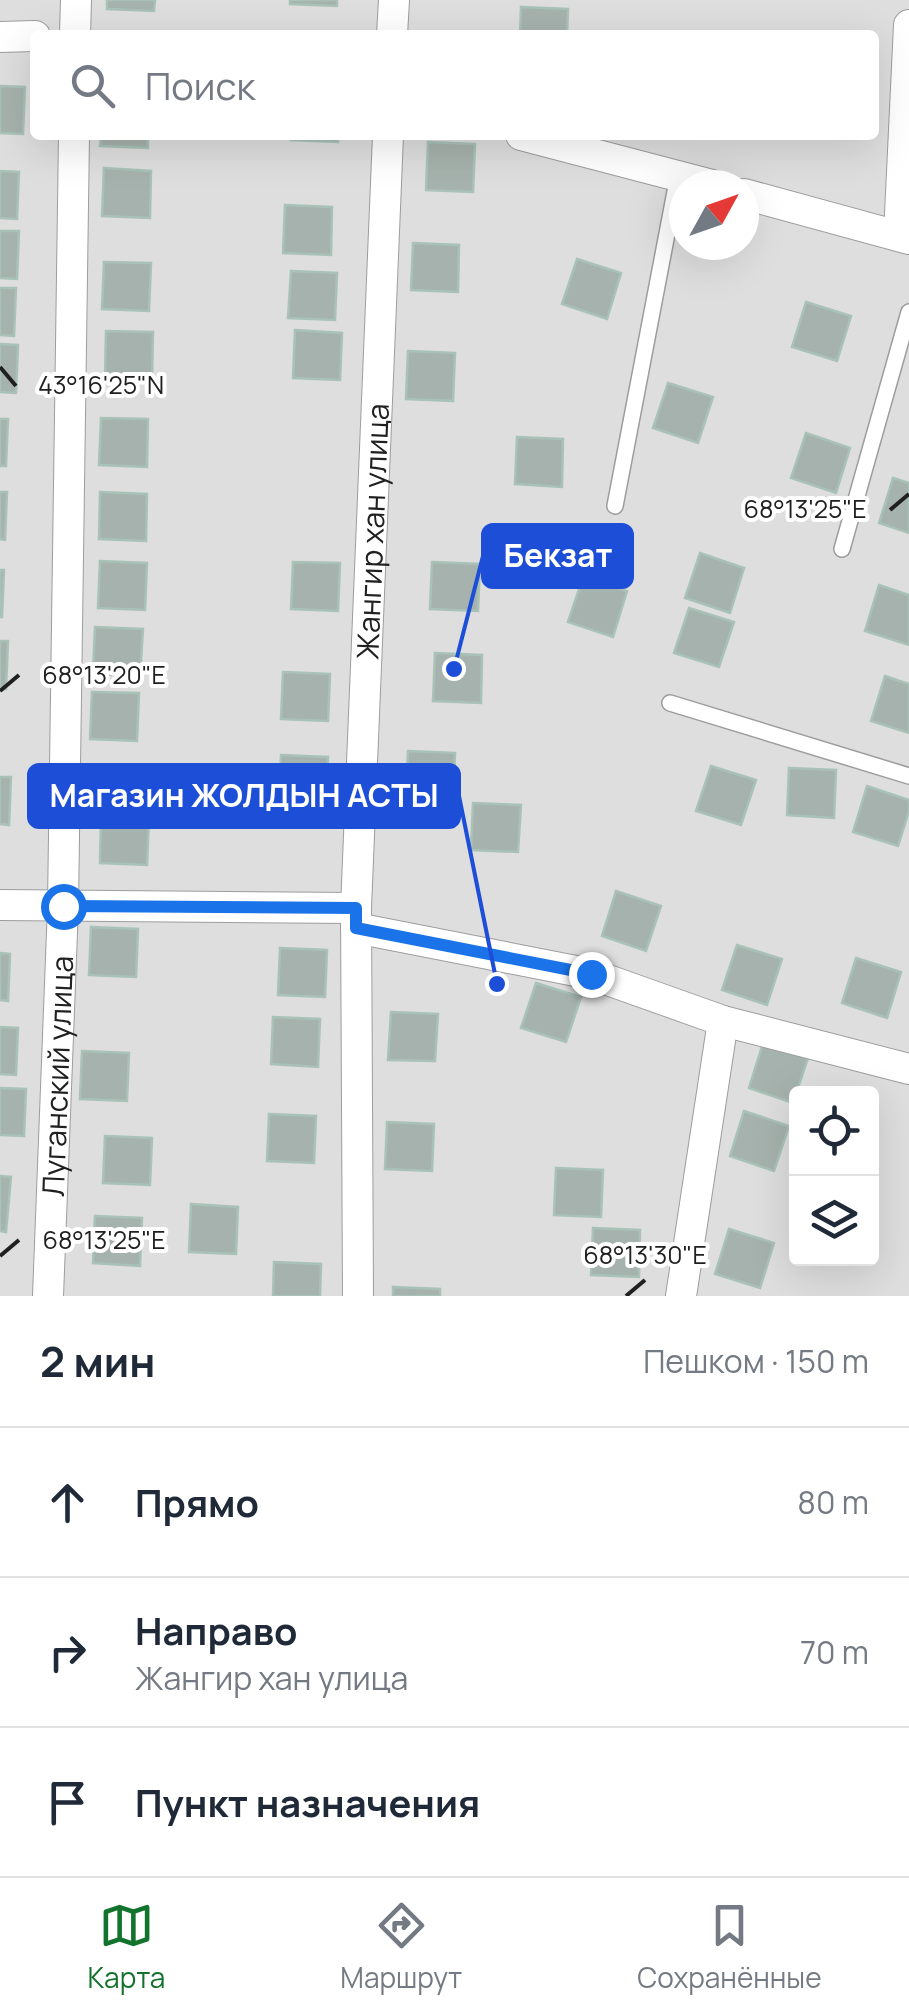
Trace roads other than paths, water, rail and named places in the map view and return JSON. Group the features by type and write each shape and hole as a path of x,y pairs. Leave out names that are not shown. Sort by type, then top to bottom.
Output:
{"street":[{"path":"75,30 76,0"},
{"path":"392,30 394,0"},
{"path":"759,198 904,237 909,25"},
{"path":"0,38 30,36"},
{"name":"Луганский улица","path":"48,1296 63,906 74,140"},
{"name":"Жангир хан улица","path":"358,1296 356,918 388,140"},
{"path":"540,140 669,174"},
{"path":"0,905 356,918 591,974 723,1020 909,1069"},
{"path":"681,1296 723,1020"}],"lane":[{"path":"614,506 669,222"},
{"path":"842,549 909,312"},
{"path":"670,703 909,776"}],"place":[{"name":"Бекзат","path":"454,669"},
{"name":"Магазин ЖОЛДЫН АСТЫ","path":"497,984"}]}
